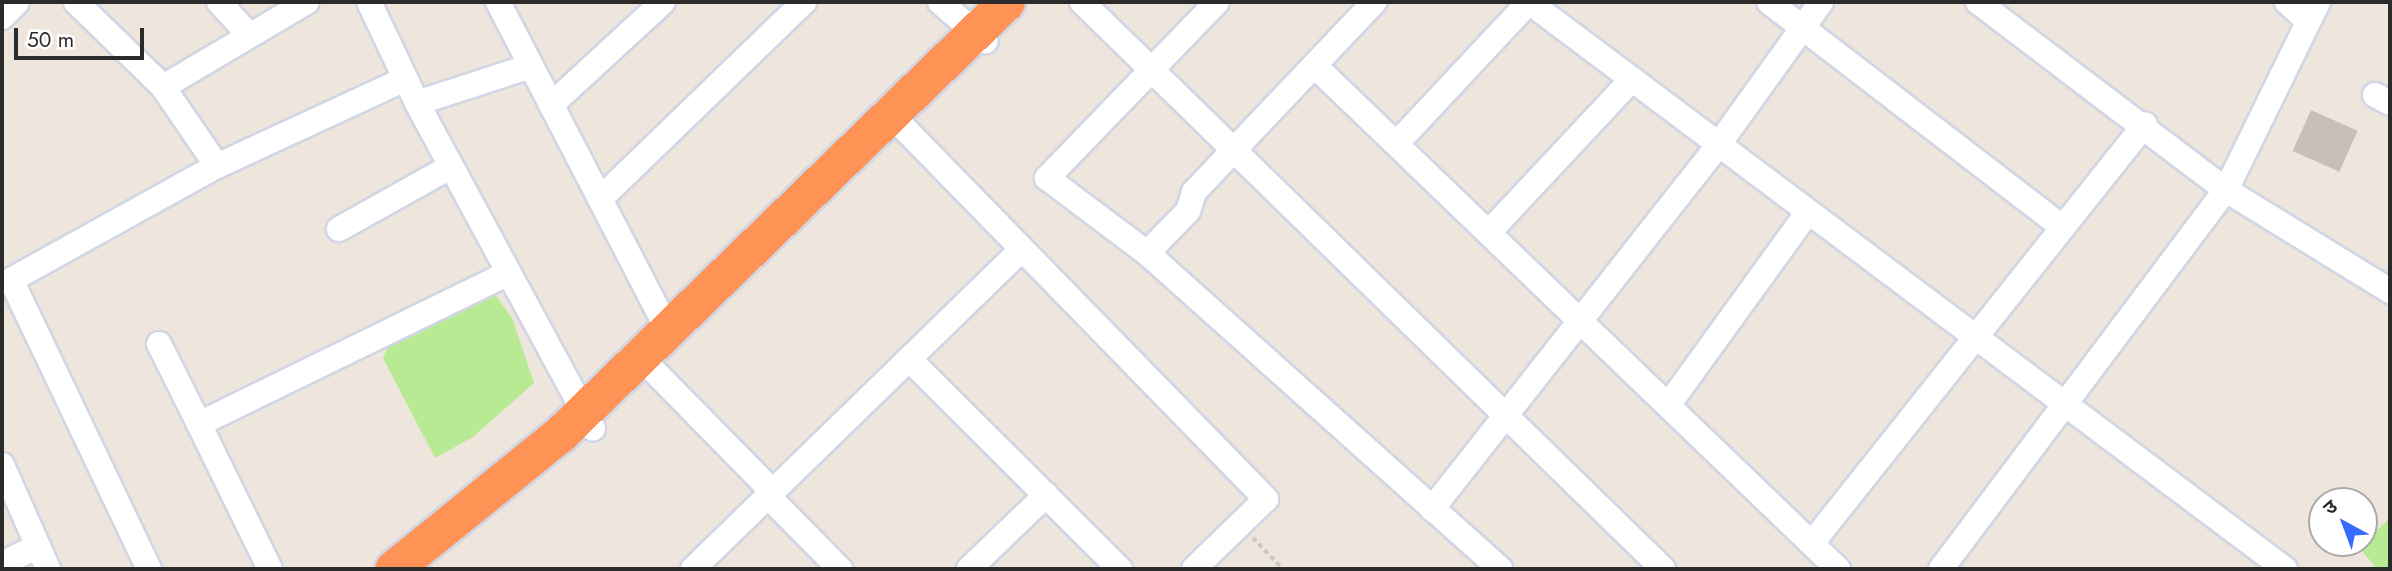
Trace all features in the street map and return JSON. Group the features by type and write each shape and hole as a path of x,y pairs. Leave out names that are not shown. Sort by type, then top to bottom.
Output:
{"highway":[{"path":"393,569 427,548 653,370 904,127 981,38 1006,2"},
{"path":"427,569 588,420 668,330 981,38 1032,2"}],"street":[{"path":"2,17 17,2"},
{"path":"76,2 163,87 217,166"},
{"path":"219,2 249,36"},
{"path":"163,87 307,2"},
{"path":"369,2 416,103 588,420"},
{"path":"498,2 668,330"},
{"path":"551,105 663,2"},
{"path":"940,2 981,38"},
{"path":"1082,2 1504,418 1663,569"},
{"path":"1217,2 1047,178 1147,253 1500,569"},
{"path":"1147,253 1233,151 1317,68 1374,2"},
{"path":"1397,143 1529,2 2064,408 2285,569"},
{"path":"1769,2 2060,225"},
{"path":"1432,509 1580,316 1719,144 1821,2"},
{"path":"1978,2 2145,124 2226,190 2390,291"},
{"path":"1941,569 2226,190 2313,11 2287,2"},
{"path":"600,200 789,6"},
{"path":"416,103 531,66"},
{"path":"1317,68 1580,316 1838,569"},
{"path":"149,569 11,280 217,166 405,79"},
{"path":"1490,231 1632,79"},
{"path":"1812,543 1970,336 2145,124"},
{"path":"904,127 1266,499 1194,569"},
{"path":"339,229 450,167"},
{"path":"1669,404 1808,212"},
{"path":"693,569 1022,248"},
{"path":"199,424 507,274"},
{"path":"159,344 270,569"},
{"path":"909,359 1120,569"},
{"path":"653,370 841,569"},
{"path":"2,465 48,569"},
{"path":"970,569 1046,495"},
{"path":"2,564 38,546"}],"path":[{"path":"1240,524 1283,569"}],"green space":[{"path":"493,291 512,318 534,383 473,437 435,458 383,358 390,343"},
{"path":"2390,518 2390,569 2377,569 2367,557 2378,557 2378,529"}],"building":[{"path":"2311,110 2358,131 2339,172 2293,151"}]}
